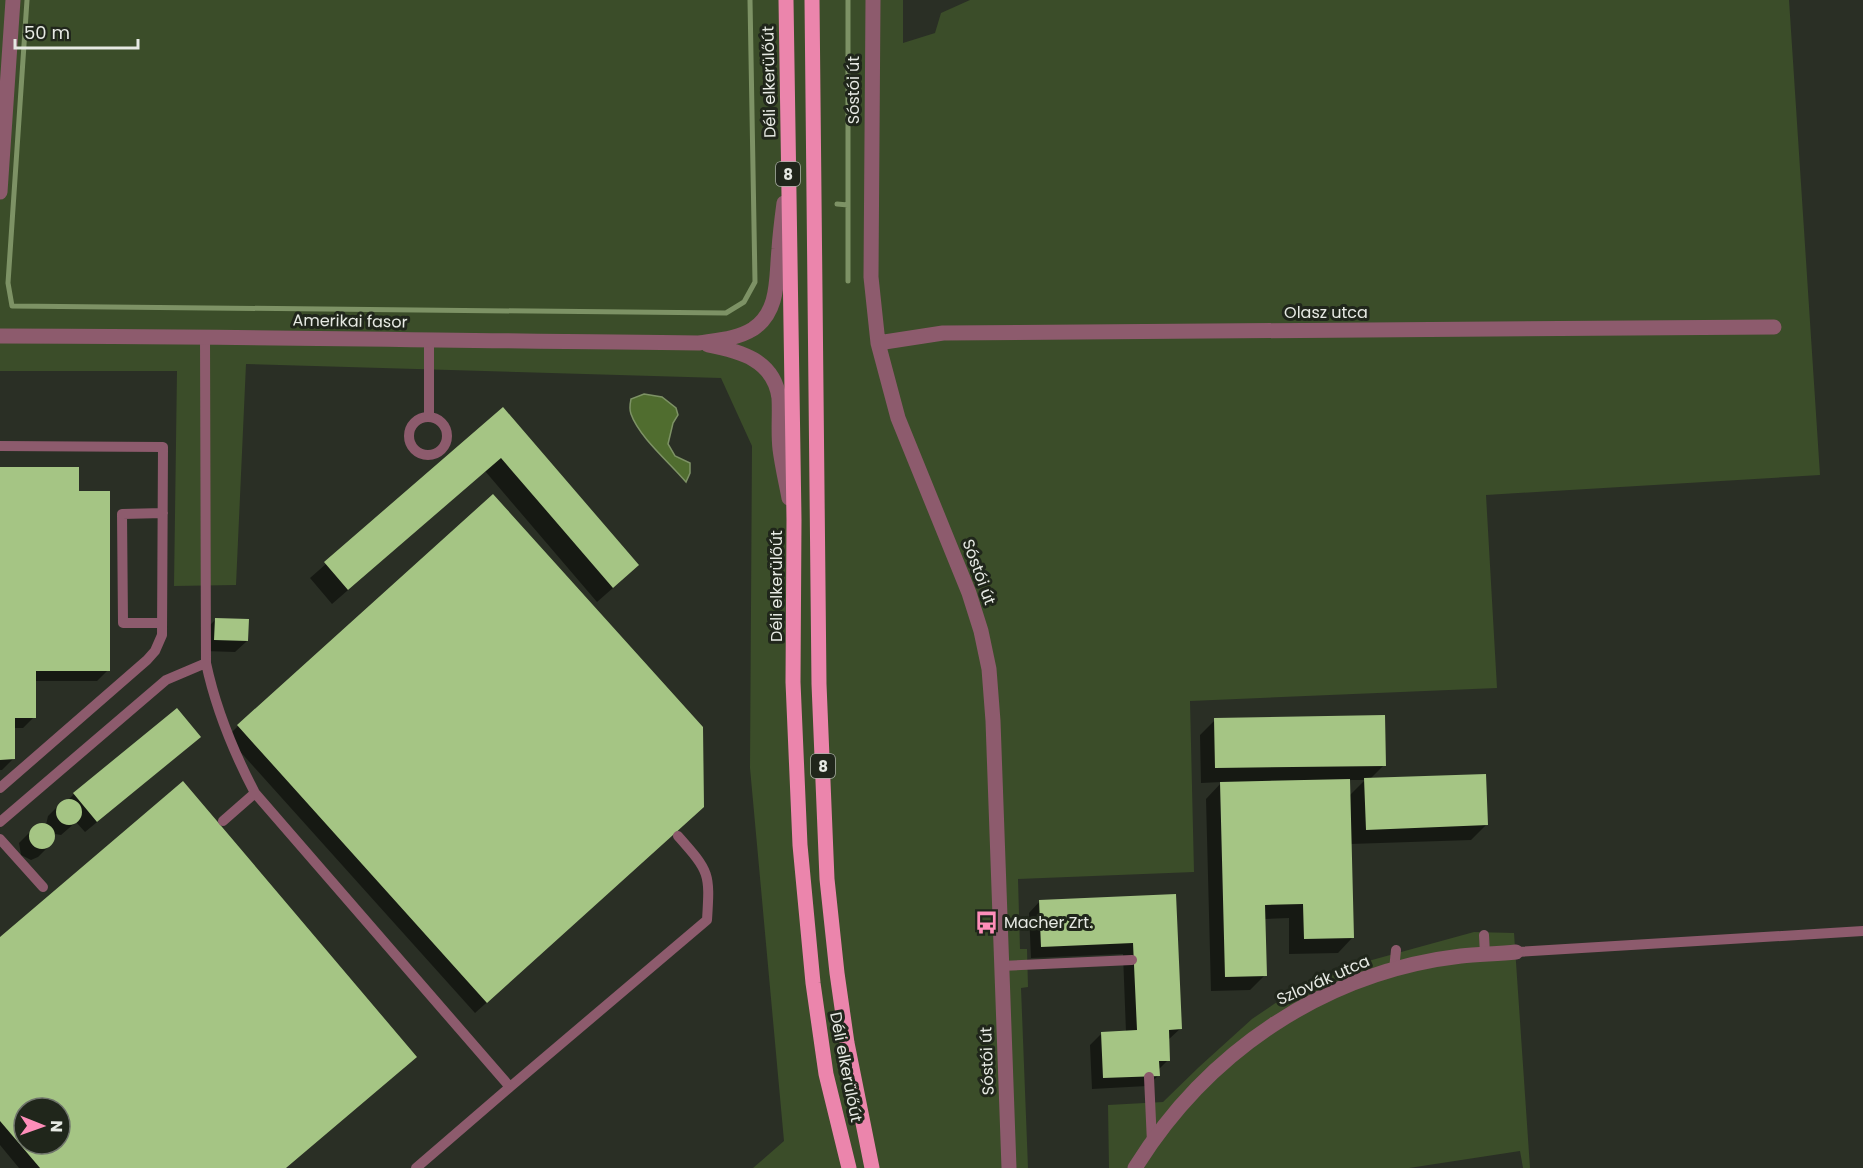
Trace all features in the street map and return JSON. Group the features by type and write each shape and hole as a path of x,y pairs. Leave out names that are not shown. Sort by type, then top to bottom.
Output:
{"main road":[{"name":"Déli elkerülőút","path":"786,0 794,520 794,682 801,857 813,983 826,1074 849,1168"},
{"name":"Déli elkerülőút","path":"812,0 819,684 827,879 837,974 861,1120 872,1168"}],"street":[{"path":"0,192 12,0"},
{"name":"Sóstói út","path":"873,0 871,277 878,343 898,418 969,593 981,631 989,669 993,721 1009,1168"},
{"path":"699,343 734,337 752,329 770,312 777,284 778,250 788,176"},
{"name":"Olasz utca","path":"878,343 943,333 1774,327"},
{"name":"Amerikai fasor","path":"0,336 205,336 429,341 699,343"},
{"path":"699,343 735,350 749,356 759,362 775,383 778,398 780,448 794,520"},
{"name":"Szlovák utca","path":"1135,1168 1179,1108 1219,1065 1260,1032 1302,1006 1394,970 1460,956 1516,952"}],"lane":[{"path":"205,336 206,663 220,717 235,754 255,793 510,1087"},
{"path":"429,341 429,417"},
{"path":"0,446 163,447 162,623 159,642 147,660 0,788"},
{"path":"162,623 123,623 122,514 163,513"},
{"path":"0,822 166,680 206,663"},
{"path":"223,821 255,793"},
{"path":"416,1168 707,920 709,887 706,874 702,863 678,836"},
{"path":"0,839 43,887"},
{"path":"1516,952 1863,930"},
{"path":"1484,935 1485,955"},
{"path":"1394,970 1396,950"},
{"path":"1001,966 1131,960"},
{"path":"1149,1077 1152,1143"}],"shaded area":[{"path":"0,0 903,0 903,43 935,33 941,13 970,0 1789,0 1820,475 1486,495 1497,688 1190,701 1194,872 1018,879 1020,949 1027,949 1028,987 1021,988 1028,1168 753,1168 784,1141 750,768 752,446 721,378 246,364 236,585 174,586 177,371 0,371"},
{"path":"644,394 662,397 676,408 678,415 673,423 668,444 675,456 690,463 690,473 686,482 648,441 635,423 630,410 631,399"},
{"path":"1474,932 1514,933 1530,1168 1523,1168 1520,1151 1409,1168 1109,1168 1108,1105 1163,1102 1252,1019 1308,981 1361,963"}],"building":[{"path":"503,407 639,565 613,588 501,458 348,590 324,562"},
{"path":"0,467 79,467 79,491 110,491 110,671 36,671 36,718 15,718 15,759 0,760"},
{"path":"493,494 703,727 704,807 487,1003 237,725"},
{"path":"215,618 249,619 248,641 214,640"},
{"path":"177,708 201,737 97,822 73,793"},
{"path":"1385,715 1386,766 1215,768 1214,718"},
{"path":"1486,774 1488,825 1366,830 1364,778"},
{"path":"1350,779 1354,938 1304,939 1303,904 1265,905 1267,976 1225,977 1220,782"},
{"path":"183,781 417,1057 286,1168 40,1168 30,1156 72,1156 72,1096 12,1096 12,1135 0,1121 0,937"},
{"path":"69,799 79,802 82,812 79,822 69,825 59,822 56,812 59,802"},
{"path":"42,823 52,826 55,836 52,846 42,849 32,846 29,836 32,826"},
{"path":"1176,894 1182,1029 1169,1030 1170,1061 1159,1061 1160,1076 1103,1078 1101,1032 1137,1030 1133,943 1041,947 1039,900"}],"waterway":[{"path":"27,0 8,283 12,306 726,313 744,302 755,282 750,0"},
{"path":"837,204 848,205 848,0"},
{"path":"848,205 848,281"}],"place":[{"name":"Macher Zrt.","path":"986,922"}]}
